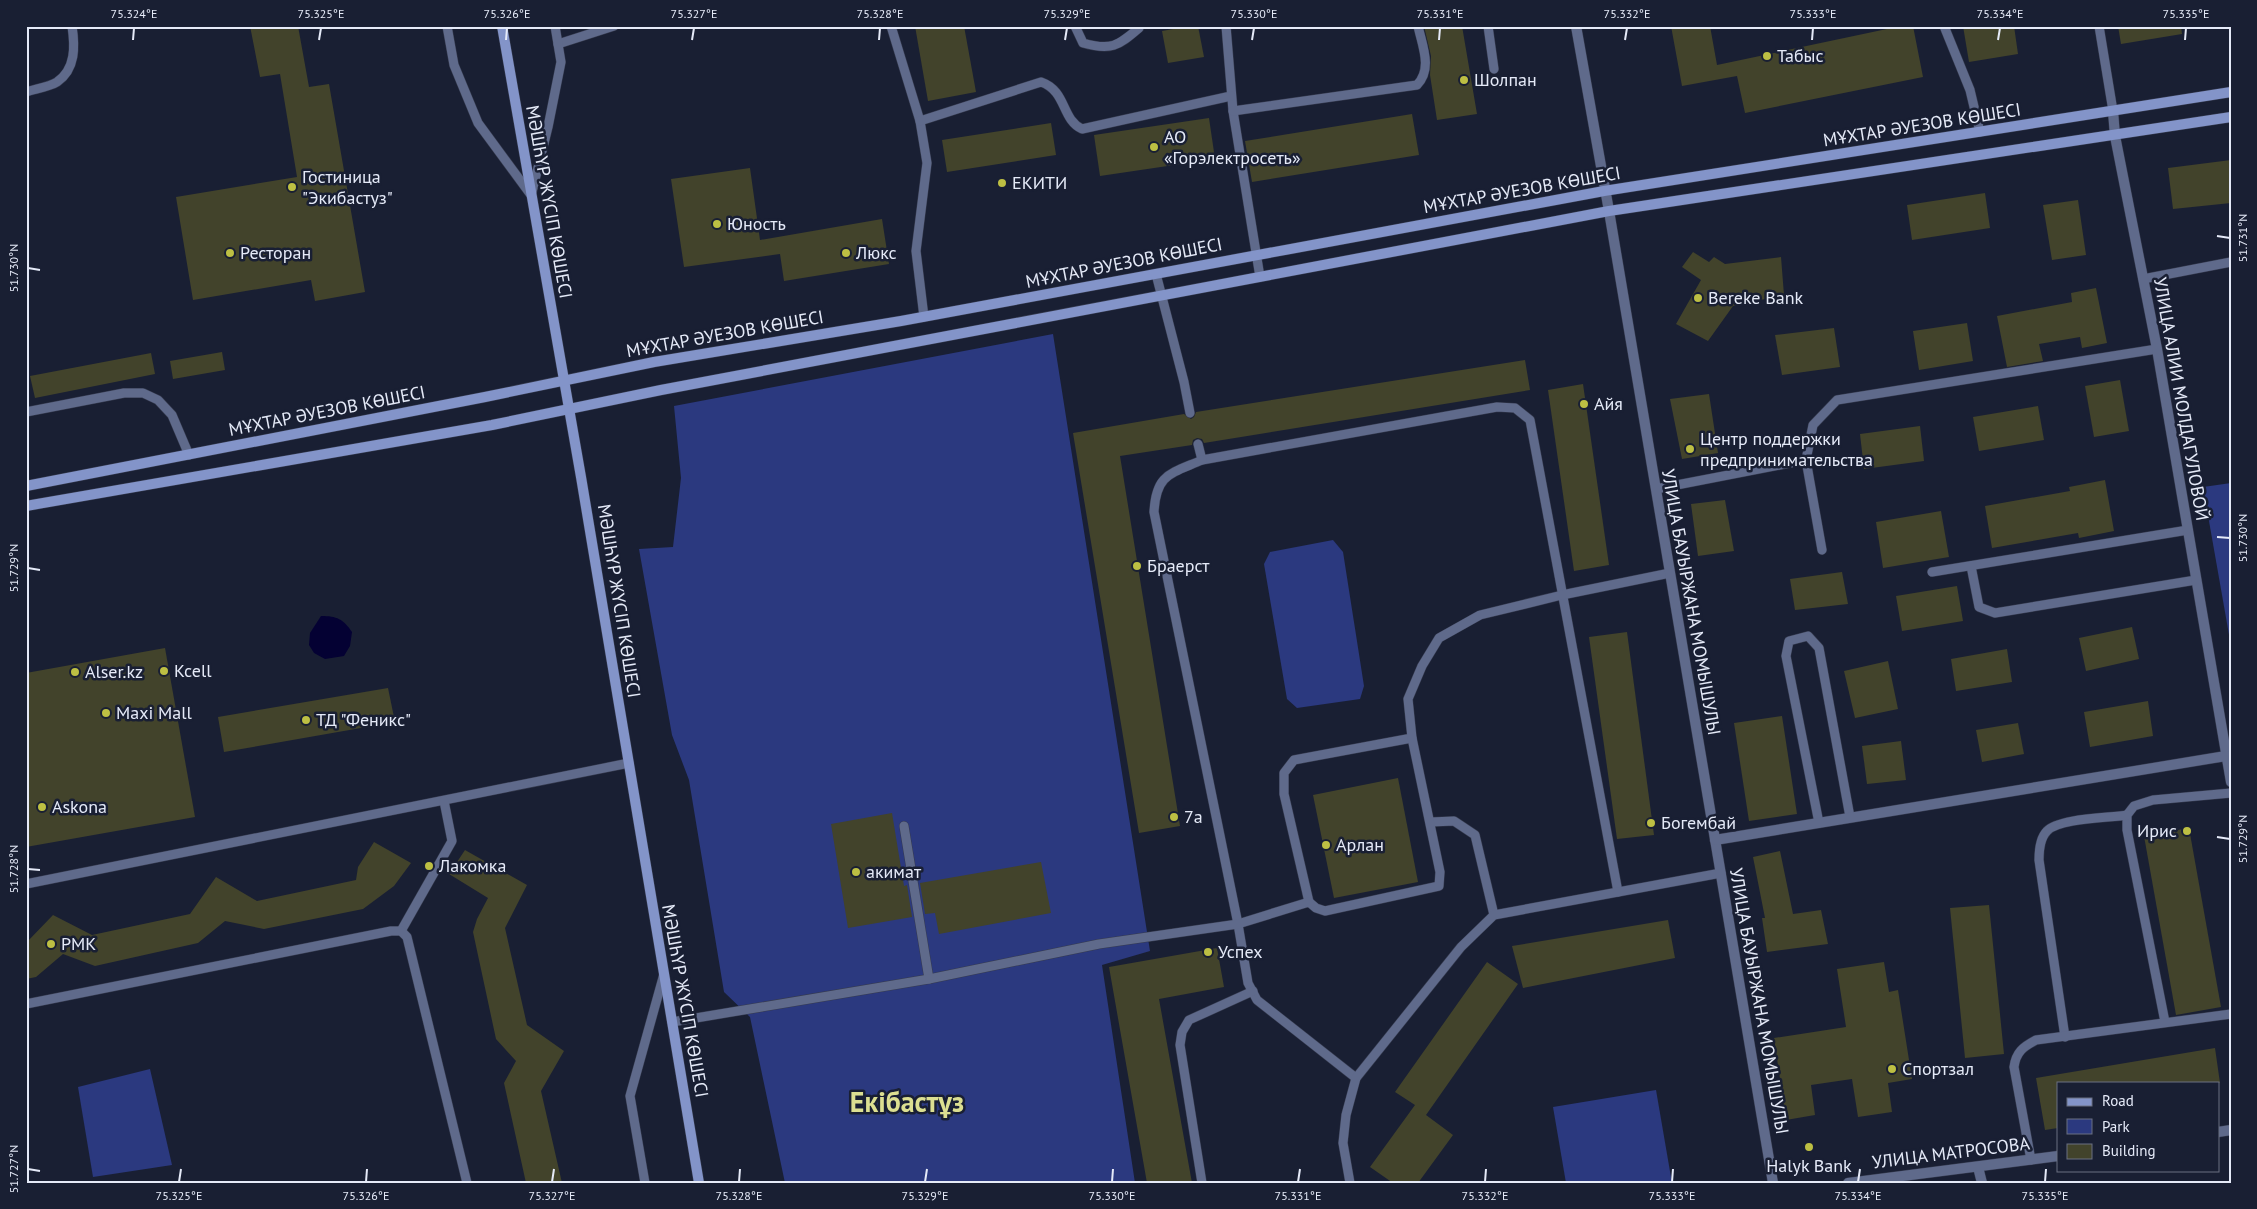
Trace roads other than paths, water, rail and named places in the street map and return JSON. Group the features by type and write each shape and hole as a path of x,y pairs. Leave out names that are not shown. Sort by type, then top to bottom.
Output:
{"street":[{"name":"МӘШҺҮР ЖҮСІП КӨШЕСІ","path":"502,26 569,407 699,1183"},
{"name":"УЛИЦА БАУЫРЖАНА МОМЫШУЛЫ","path":"1576,26 1773,1183"},
{"name":"МҰХТАР ӘУЕЗОВ КӨШЕСІ","path":"26,486 485,397 654,362 924,317 1604,191 2231,92"},
{"name":"УЛИЦА АЛИИ МОЛДАГУЛОВОЙ","path":"2113,111 2115,136 2157,349 2231,782"},
{"name":"МҰХТАР ӘУЕЗОВ КӨШЕСІ","path":"26,506 492,425 569,407 1609,211 2231,117"},
{"path":"1715,840 2226,756"},
{"name":"УЛИЦА МАТРОСОВА","path":"1848,1183 2057,1156"},
{"path":"1978,1167 1982,1183"}],"lane":[{"path":"26,92 57,82 70,65 75,49 72,26"},
{"path":"447,26 454,65 478,123 531,195"},
{"path":"531,195 548,128 561,62 555,26"},
{"path":"558,44 614,26"},
{"path":"891,26 920,121 927,164 916,251 924,317"},
{"path":"1075,26 1083,43 1102,48 1119,45 1140,28"},
{"path":"1226,26 1233,111 1260,277"},
{"path":"1233,111 1417,85 1424,79 1426,67 1418,26"},
{"path":"1488,26 1494,69"},
{"path":"1944,26 1970,90 1980,132"},
{"path":"2099,26 2113,111"},
{"path":"920,121 1041,82 1051,86 1059,96 1073,125 1082,129 1231,96"},
{"path":"2143,279 2231,262"},
{"path":"1156,274 1190,413"},
{"path":"1822,550 1806,460 1813,426 1837,400 2157,349"},
{"path":"26,412 124,393 143,393 158,400 172,415 188,454"},
{"path":"1356,1078 1257,1000 1248,983 1238,924 1154,512 1155,493 1165,476 1202,460 1487,409 1515,408 1530,420 1618,892"},
{"path":"1198,444 1202,460"},
{"path":"1656,489 1806,460"},
{"path":"1932,572 2188,530"},
{"path":"1971,566 1979,607 1995,613 2196,580"},
{"path":"1412,738 1294,760 1284,773 1284,794 1308,902 1316,908 1325,911 1439,886 1440,872 1412,738 1408,699 1422,666 1439,638 1480,615 1562,595 1670,573"},
{"path":"1819,823 1786,656 1789,642 1808,636 1820,648 1850,818"},
{"path":"26,884 629,763"},
{"path":"2165,1022 2127,830 2127,816 2134,806 2153,800 2231,794"},
{"path":"401,931 452,841 444,801"},
{"path":"2065,1037 2039,860 2039,846 2048,830 2062,823 2127,816"},
{"path":"1431,822 1454,821 1475,834 1494,915"},
{"path":"904,826 929,979"},
{"path":"1350,1183 1344,1143 1346,1115 1356,1078 1461,947 1494,915 1721,873"},
{"path":"672,1022 929,979 1099,944 1238,924 1308,902"},
{"path":"26,1004 391,931 401,931 407,937 467,1183"},
{"path":"645,1183 630,1096 664,974"},
{"path":"1202,1183 1180,1045 1182,1032 1189,1020 1252,991"},
{"path":"2031,1160 2014,1068 2016,1056 2024,1046 2036,1040 2231,1014"}],"place":[{"name":"Табыс","path":"1767,56"},
{"name":"Шолпан","path":"1464,80"},
{"name":"АО «Горэлектросеть»","path":"1154,147"},
{"name":"ЕКИТИ","path":"1002,183"},
{"name":"Гостиница \"Экибастуз\"","path":"292,187"},
{"name":"Юность","path":"717,224"},
{"name":"Ресторан","path":"230,253"},
{"name":"Люкс","path":"846,253"},
{"name":"Bereke Bank","path":"1698,298"},
{"name":"Айя","path":"1584,404"},
{"name":"Центр поддержки предпринимательства","path":"1690,449"},
{"name":"Браерст","path":"1137,566"},
{"name":"Kcell","path":"164,671"},
{"name":"Alser.kz","path":"75,672"},
{"name":"Maxi Mall","path":"106,713"},
{"name":"ТД \"Феникс\"","path":"306,720"},
{"name":"Askona","path":"42,807"},
{"name":"7а","path":"1174,817"},
{"name":"Богембай","path":"1651,823"},
{"name":"Ирис","path":"2187,831"},
{"name":"Арлан","path":"1326,845"},
{"name":"Лакомка","path":"429,866"},
{"name":"акимат","path":"856,872"},
{"name":"РМК","path":"51,944"},
{"name":"Успех","path":"1208,952"},
{"name":"Спортзал","path":"1892,1069"},
{"name":"Halyk Bank","path":"1809,1147"}],"district":[{"name":"Екібастұз","path":"907,1102"}]}
